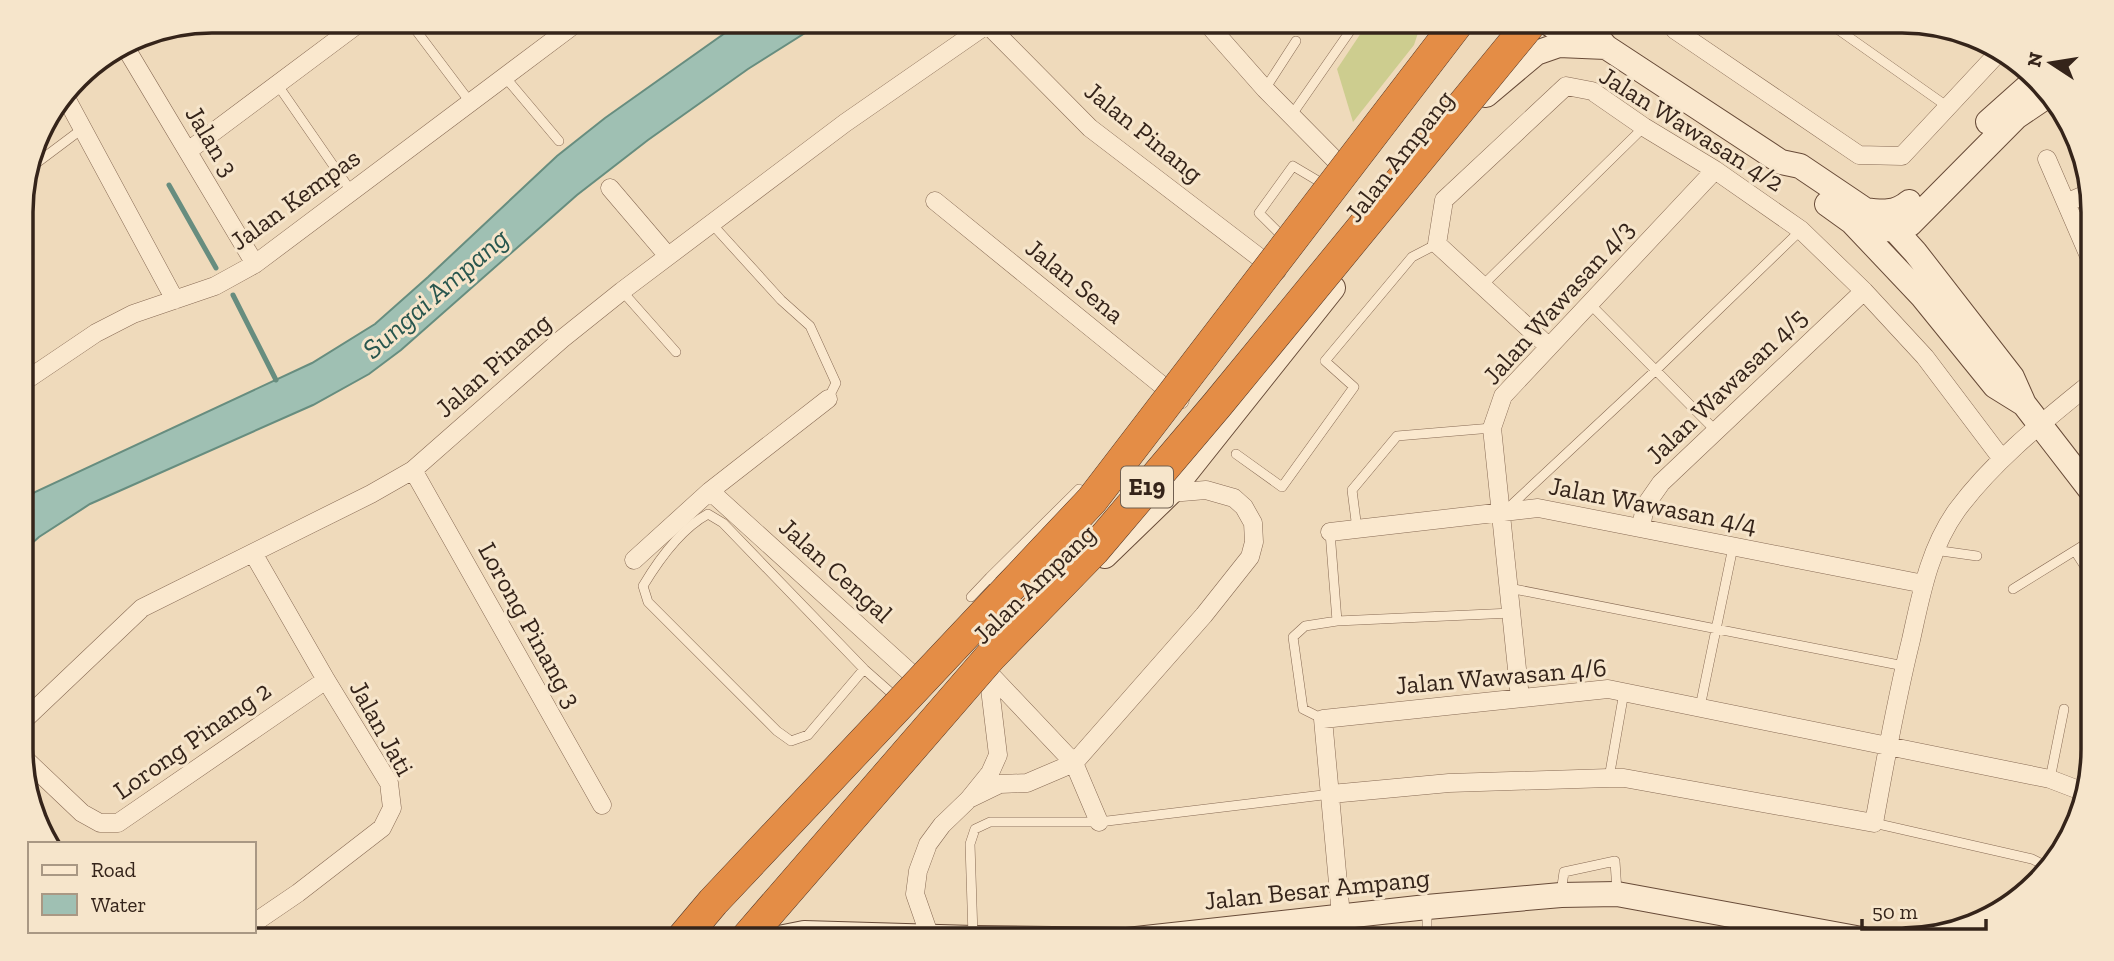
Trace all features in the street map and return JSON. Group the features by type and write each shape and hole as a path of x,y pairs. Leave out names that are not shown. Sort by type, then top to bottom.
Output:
{"highway":[{"name":"E19","path":"691,928 722,892 1092,500 1450,33"},
{"name":"E19","path":"756,928 991,656 1102,539 1217,405 1522,33"}],"street":[{"path":"188,151 346,33"},
{"name":"Jalan Kempas","path":"34,375 96,333 133,314 215,286 255,264 563,33"},
{"name":"Jalan Pinang","path":"33,711 142,608 371,494 413,470 562,339 622,291 845,123 974,33"},
{"name":"Jalan Pinang","path":"1000,33 1090,128 1277,271"},
{"path":"1216,33 1291,116 1342,182"},
{"path":"1436,57 1443,33"},
{"name":"Jalan Ampang","path":"698,928 709,920 1093,512 1182,402 1342,182 1436,57 1458,33"},
{"name":"Jalan Ampang","path":"742,928 793,871 988,672 1170,493 1533,33"},
{"path":"1486,95 1536,53 1590,33 1781,162 1791,179 1857,216 1895,230 2012,377 2024,404 2081,478"},
{"path":"1679,33 1859,155 1902,156 1993,58"},
{"name":"Jalan 3","path":"129,54 255,264"},
{"name":"Jalan Wawasan 4/2","path":"1437,244 1444,200 1566,86 1592,91 1801,230 1864,291 1925,357 2002,458"},
{"path":"1915,252 1913,210 2016,96"},
{"path":"1922,296 1902,257 1895,230 1901,214 1913,210 2016,117 2041,100"},
{"path":"69,104 175,300"},
{"path":"2047,159 2081,238"},
{"name":"Jalan Wawasan 4/3","path":"1520,698 1492,428 1503,396 1714,170"},
{"path":"610,188 668,256"},
{"path":"2066,203 2080,197"},
{"name":"Jalan Sena","path":"935,201 1182,402"},
{"path":"1857,216 1913,210"},
{"path":"1857,216 1996,386 2024,404"},
{"path":"1437,244 1548,346"},
{"name":"Jalan Wawasan 4/5","path":"1642,528 1645,506 1652,494 1864,291"},
{"path":"1331,794 1449,783 1623,778 1874,823 1904,666 1934,550 1957,511 2002,458 2081,391"},
{"path":"634,560 710,491 828,399"},
{"name":"Lorong Pinang 3","path":"413,470 602,805"},
{"path":"969,799 1000,784 1027,783 1074,763 1204,615 1250,557 1254,542 1253,523 1244,507 1234,498 1206,490 1170,493"},
{"name":"Jalan Cengal","path":"710,491 928,688"},
{"name":"Jalan Wawasan 4/4","path":"1330,533 1538,508 1924,584"},
{"name":"Jalan Jati","path":"253,553 388,783 392,808 382,828 256,922"},
{"path":"965,648 1074,763 1098,822"},
{"path":"927,928 915,894 918,871 928,844 990,773 998,755 988,672"},
{"name":"Lorong Pinang 2","path":"35,768 82,813 100,823 118,823 326,680"},
{"name":"Jalan Wawasan 4/6","path":"1323,719 1608,689 2050,779 2076,789"},
{"path":"1323,719 1341,916"},
{"name":"Jalan Besar Ampang","path":"1239,927 1561,895 1617,894 1797,927"}],"lane":[{"path":"418,33 470,102"},
{"path":"1291,116 1349,33"},
{"path":"1843,33 1948,107"},
{"path":"1265,89 1296,41"},
{"path":"505,77 559,141"},
{"path":"277,84 351,191"},
{"path":"1483,285 1644,127"},
{"path":"41,159 82,128"},
{"path":"1294,248 1259,213 1293,166 1342,182"},
{"path":"711,223 781,300 810,326 836,383 828,399"},
{"path":"1502,513 1801,230"},
{"path":"1236,454 1282,487 1354,387 1325,361 1412,257 1437,244"},
{"path":"622,291 676,352"},
{"path":"1589,303 1716,431"},
{"path":"1357,529 1352,490 1397,436 1492,428"},
{"path":"971,597 1079,489"},
{"path":"864,670 808,734 791,741 777,731 648,602 643,586 653,570 694,522 708,514 723,523 864,670 909,708"},
{"path":"1330,533 1337,621"},
{"path":"1700,707 1733,547"},
{"path":"2013,589 2081,547"},
{"path":"1934,550 1977,556"},
{"path":"2075,551 2081,561"},
{"path":"990,577 1010,600"},
{"path":"1509,588 1904,666"},
{"path":"1323,719 1303,709 1293,637 1305,626 1337,621 1512,613"},
{"path":"1609,778 1624,692"},
{"path":"2050,779 2064,709"},
{"path":"973,928 970,844 975,829 990,822 1098,822 1331,794"},
{"path":"1874,823 2040,863"},
{"path":"1561,895 1564,872 1615,861 1617,894"},
{"path":"1427,907 1427,927"}],"green space":[{"path":"1361,33 1418,33 1414,45 1353,122 1337,69"}],"water":[{"name":"Sungai Ampang","path":"725,33 805,33 748,69 648,140 577,195 401,350 369,374 313,405 90,504 33,542 35,492 312,363 375,324 557,156 605,118"}],"waterway":[{"path":"169,185 216,268"},
{"path":"233,295 276,380"}]}
